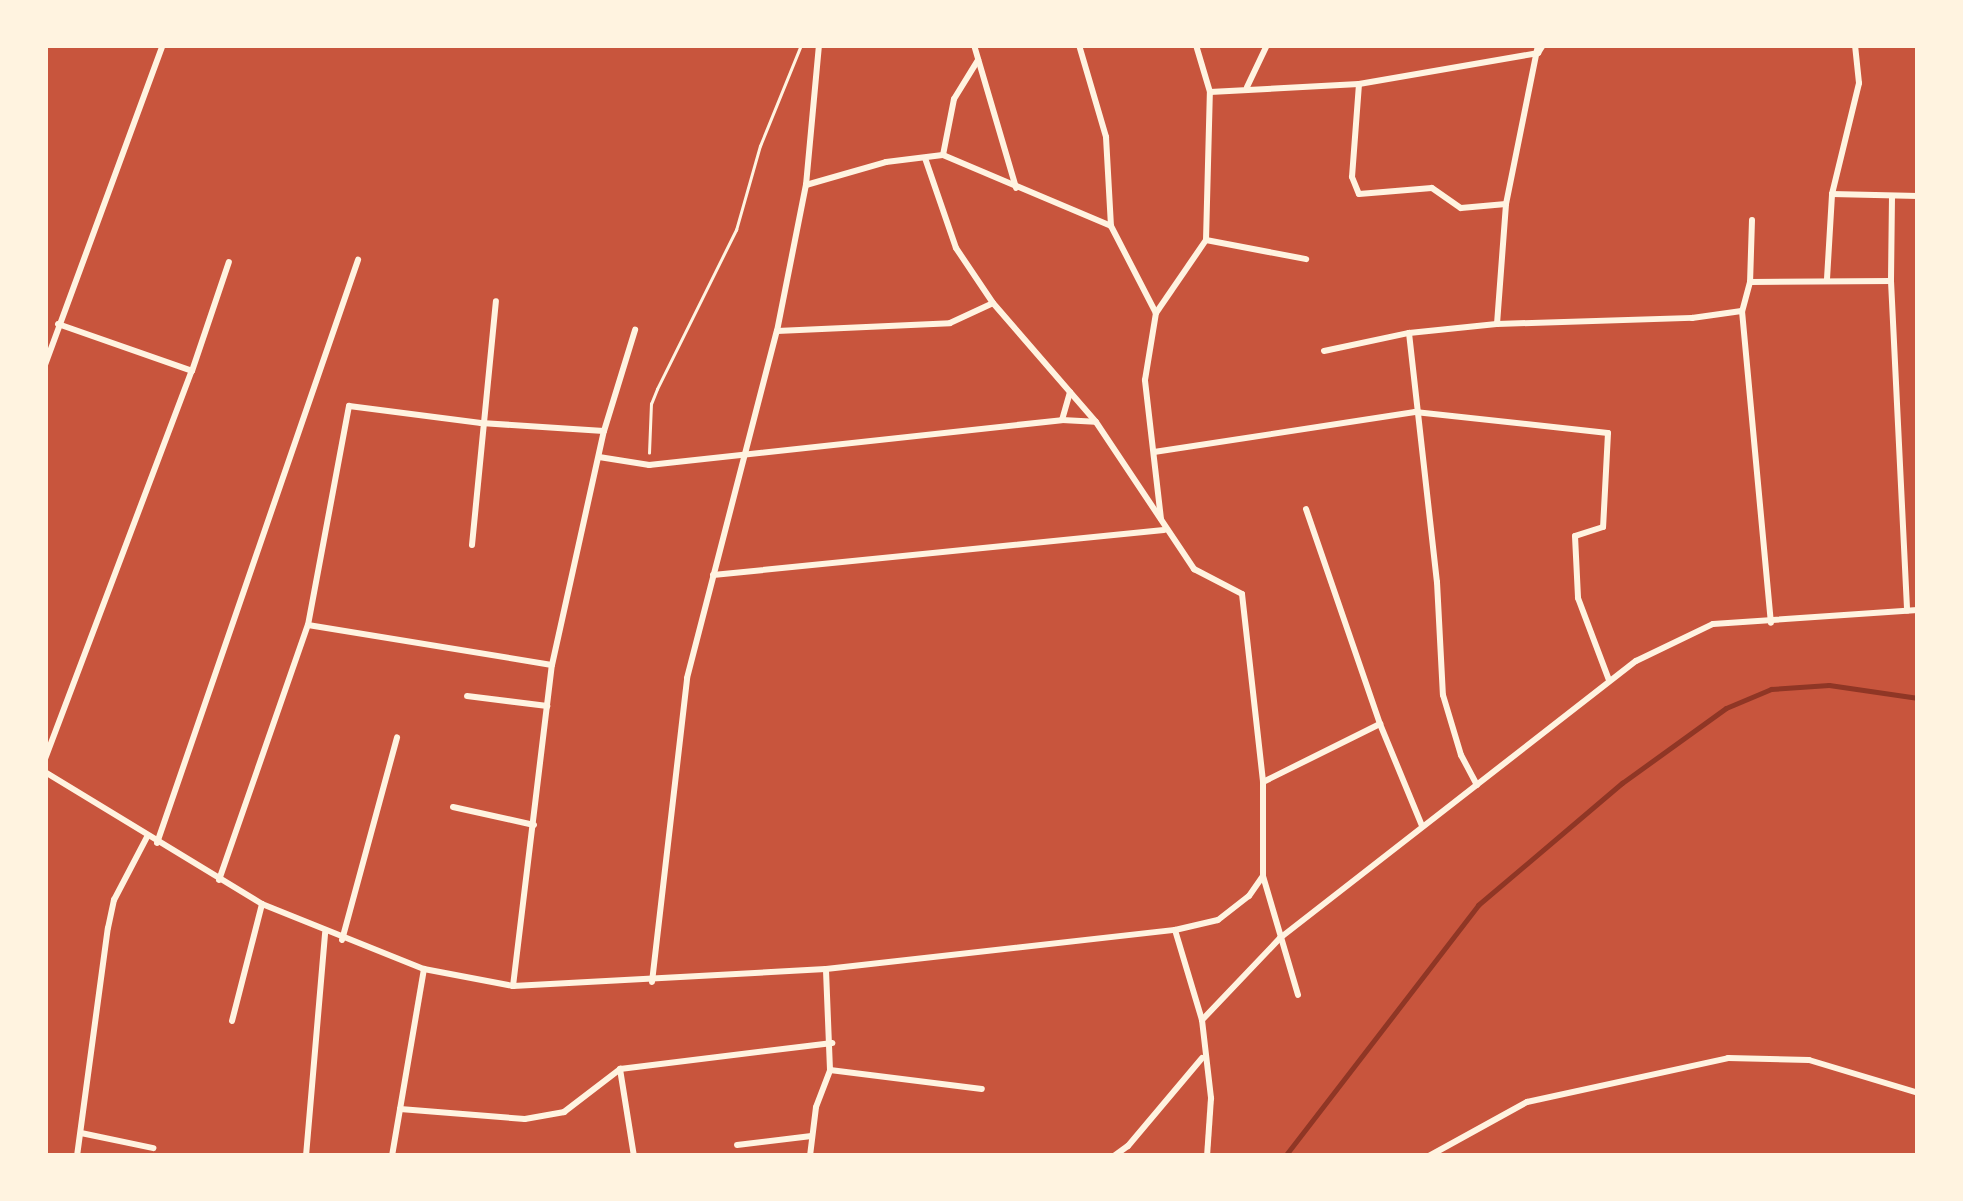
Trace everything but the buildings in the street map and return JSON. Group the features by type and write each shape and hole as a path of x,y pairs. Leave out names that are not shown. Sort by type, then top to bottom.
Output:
{"street":[{"path":"45,365 164,45"},
{"path":"652,982 687,678 777,330 806,185 819,45"},
{"path":"974,45 1016,190"},
{"path":"1080,45 1106,137 1111,226 1156,313"},
{"path":"1196,45 1210,92 1206,240 1156,313 1145,380 1164,530 1194,569 1242,594 1263,782 1264,876 1298,995"},
{"path":"1247,87 1267,45"},
{"path":"1827,279 1832,194 1859,84 1855,45"},
{"path":"1210,92 1247,87 1359,84 1540,48 1506,204 1498,324"},
{"path":"943,156 954,99 979,59"},
{"path":"1359,84 1352,177 1359,194 1432,188 1461,208 1506,204"},
{"path":"806,185 886,162 943,156 1016,190 1111,226"},
{"path":"924,158 956,248 994,303 1096,422 1161,520"},
{"path":"1832,194 1918,196"},
{"path":"1892,197 1892,281 1907,611"},
{"path":"1752,220 1750,282 1742,311 1771,623"},
{"path":"1206,240 1306,258"},
{"path":"157,843 358,260"},
{"path":"45,758 192,371 229,262"},
{"path":"1750,282 1892,281"},
{"path":"472,545 480,422 496,301"},
{"path":"777,330 950,323 994,303"},
{"path":"1324,350 1409,333 1498,324 1692,318 1742,311"},
{"path":"58,324 192,371"},
{"path":"513,986 552,665 604,431 635,330"},
{"path":"1409,333 1437,582 1443,696 1461,755 1477,785"},
{"path":"1062,420 1070,392"},
{"path":"220,880 308,625 349,406 480,422 604,431"},
{"path":"1154,452 1415,412 1608,433 1604,527 1575,536 1578,598 1610,680"},
{"path":"599,456 649,465 1062,420 1096,422"},
{"path":"1306,510 1380,724 1422,826"},
{"path":"714,576 1164,530"},
{"path":"1202,1020 1280,938 1610,680 1675,639 1714,624 1918,610"},
{"path":"308,625 552,665"},
{"path":"467,696 547,706"},
{"path":"1263,782 1380,724"},
{"path":"342,940 398,737"},
{"path":"45,772 262,904 342,940 424,969 513,986 652,982 826,969 1176,930 1218,920 1249,896 1264,876"},
{"path":"453,807 534,825"},
{"path":"77,1156 114,900 147,837"},
{"path":"232,1021 262,904"},
{"path":"1176,930 1202,1020 1203,1057 1211,1098 1207,1156"},
{"path":"306,1156 325,932"},
{"path":"392,1156 424,969"},
{"path":"810,1156 811,1136 830,1070 832,1043 826,969"},
{"path":"400,1108 525,1119 564,1112 620,1069 832,1043"},
{"path":"1114,1156 1128,1146 1203,1057"},
{"path":"1429,1156 1528,1102 1728,1058 1810,1060 1918,1093"},
{"path":"620,1069 634,1156"},
{"path":"830,1070 982,1089"},
{"path":"81,1133 153,1148"},
{"path":"737,1144 811,1136"}],"path":[{"path":"649,465 651,404 736,230 760,146 801,45"}],"waterway":[{"path":"1285,1156 1478,905 1622,783 1726,708 1771,689 1829,685 1918,698"}]}
